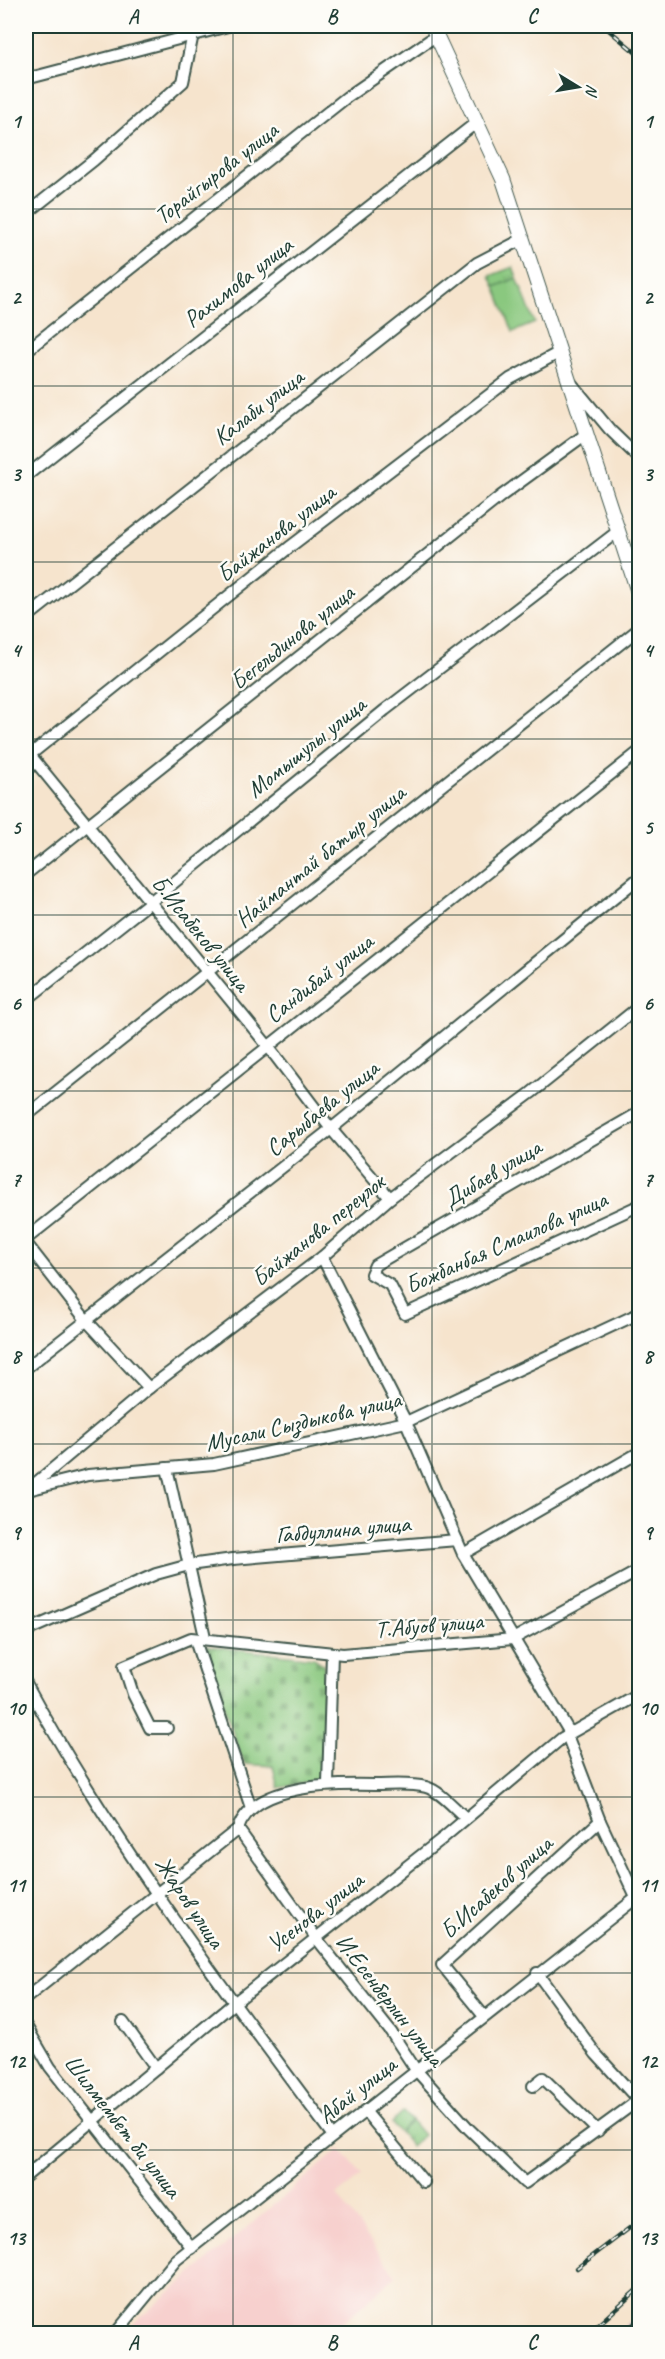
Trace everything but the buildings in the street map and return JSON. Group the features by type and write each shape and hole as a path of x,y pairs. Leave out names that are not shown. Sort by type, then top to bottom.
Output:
{"main road":[{"path":"434,30 503,179 639,597"}],"street":[{"path":"26,79 228,26"},
{"name":"Торайгырова улица","path":"26,351 434,30"},
{"path":"26,214 94,160 183,82 194,34"},
{"name":"Рахимова улица","path":"26,476 477,122"},
{"name":"Калаби улица","path":"26,618 477,263 523,239"},
{"name":"Байжанова улица","path":"27,754 291,546 510,379 560,352"},
{"path":"570,382 610,430 639,459"},
{"name":"Бегельдинова улица","path":"26,874 501,496 586,434"},
{"name":"Момышулы улица","path":"26,1000 149,903 385,710 617,532"},
{"name":"Наймантай батыр улица","path":"26,1116 639,628"},
{"name":"Сандибай улица","path":"26,1241 267,1045 639,751"},
{"name":"Б.Исабеков улица","path":"27,754 88,826 206,974 267,1045 331,1129 390,1198"},
{"name":"Сарыбаева улица","path":"26,1368 331,1129 639,877"},
{"name":"Байжанова переулок","path":"26,1490 149,1388 322,1257 390,1198 531,1093 639,1006"},
{"name":"Дибаев улица","path":"371,1274 375,1265 639,1112"},
{"name":"Божбанбая Смаилова улица","path":"371,1274 390,1285 405,1314 639,1205"},
{"path":"26,1241 86,1320 149,1388"},
{"path":"322,1257 406,1422 462,1554 569,1734 600,1821 638,1900"},
{"name":"Мусали Сыздыкова улица","path":"26,1490 88,1475 214,1464 406,1422 639,1313"},
{"path":"462,1554 639,1452"},
{"path":"167,1468 205,1637"},
{"name":"Габдуллина улица","path":"26,1631 156,1574 189,1565 233,1559 457,1540"},
{"name":"Т.Абуов улица","path":"205,1637 332,1653 513,1639 639,1570"},
{"path":"167,1728 150,1728 124,1666 191,1638 205,1637"},
{"path":"205,1637 196,1643 251,1808"},
{"path":"328,1784 332,1653"},
{"name":"Жаров улица","path":"26,1683 84,1782 157,1893 234,2003 333,2136"},
{"name":"Усенова улица","path":"26,2176 234,2003 317,1939 569,1734 639,1694"},
{"path":"26,1998 238,1829 251,1808 294,1788 328,1784 428,1788 466,1818"},
{"name":"Б.Исабеков улица","path":"483,2015 442,1965 600,1821"},
{"name":"И.Есенберлин улица","path":"238,1829 317,1939 391,2032 416,2070 468,2129 525,2183 598,2131"},
{"name":"Абай улица","path":"116,2334 176,2260 483,2015 638,1900"},
{"path":"533,2086 543,2078 598,2131 639,2100 596,2054 537,1973"},
{"path":"123,2022 156,2068"},
{"name":"Шилмембет би улица","path":"26,2026 50,2067 192,2248"},
{"path":"365,2111 424,2182"}],"shaded area":[{"path":"340,2149 362,2175 337,2195 396,2276 350,2316 328,2333 127,2334 136,2321"},
{"path":"639,2310 639,2333 617,2333 619,2332"}],"green space":[{"path":"513,267 517,278 495,287 490,276"},
{"path":"517,278 535,323 513,332 495,287"},
{"path":"207,1646 314,1658 324,1665 325,1721 321,1780 278,1788 273,1766 244,1764 204,1651"},
{"path":"403,2112 411,2121 399,2132 391,2123"},
{"path":"411,2121 423,2135 411,2146 399,2132"}],"railway":[{"path":"604,26 640,56"},
{"path":"577,2268 640,2220"},
{"path":"588,2334 640,2287"},
{"path":"624,2334 640,2318"}]}
